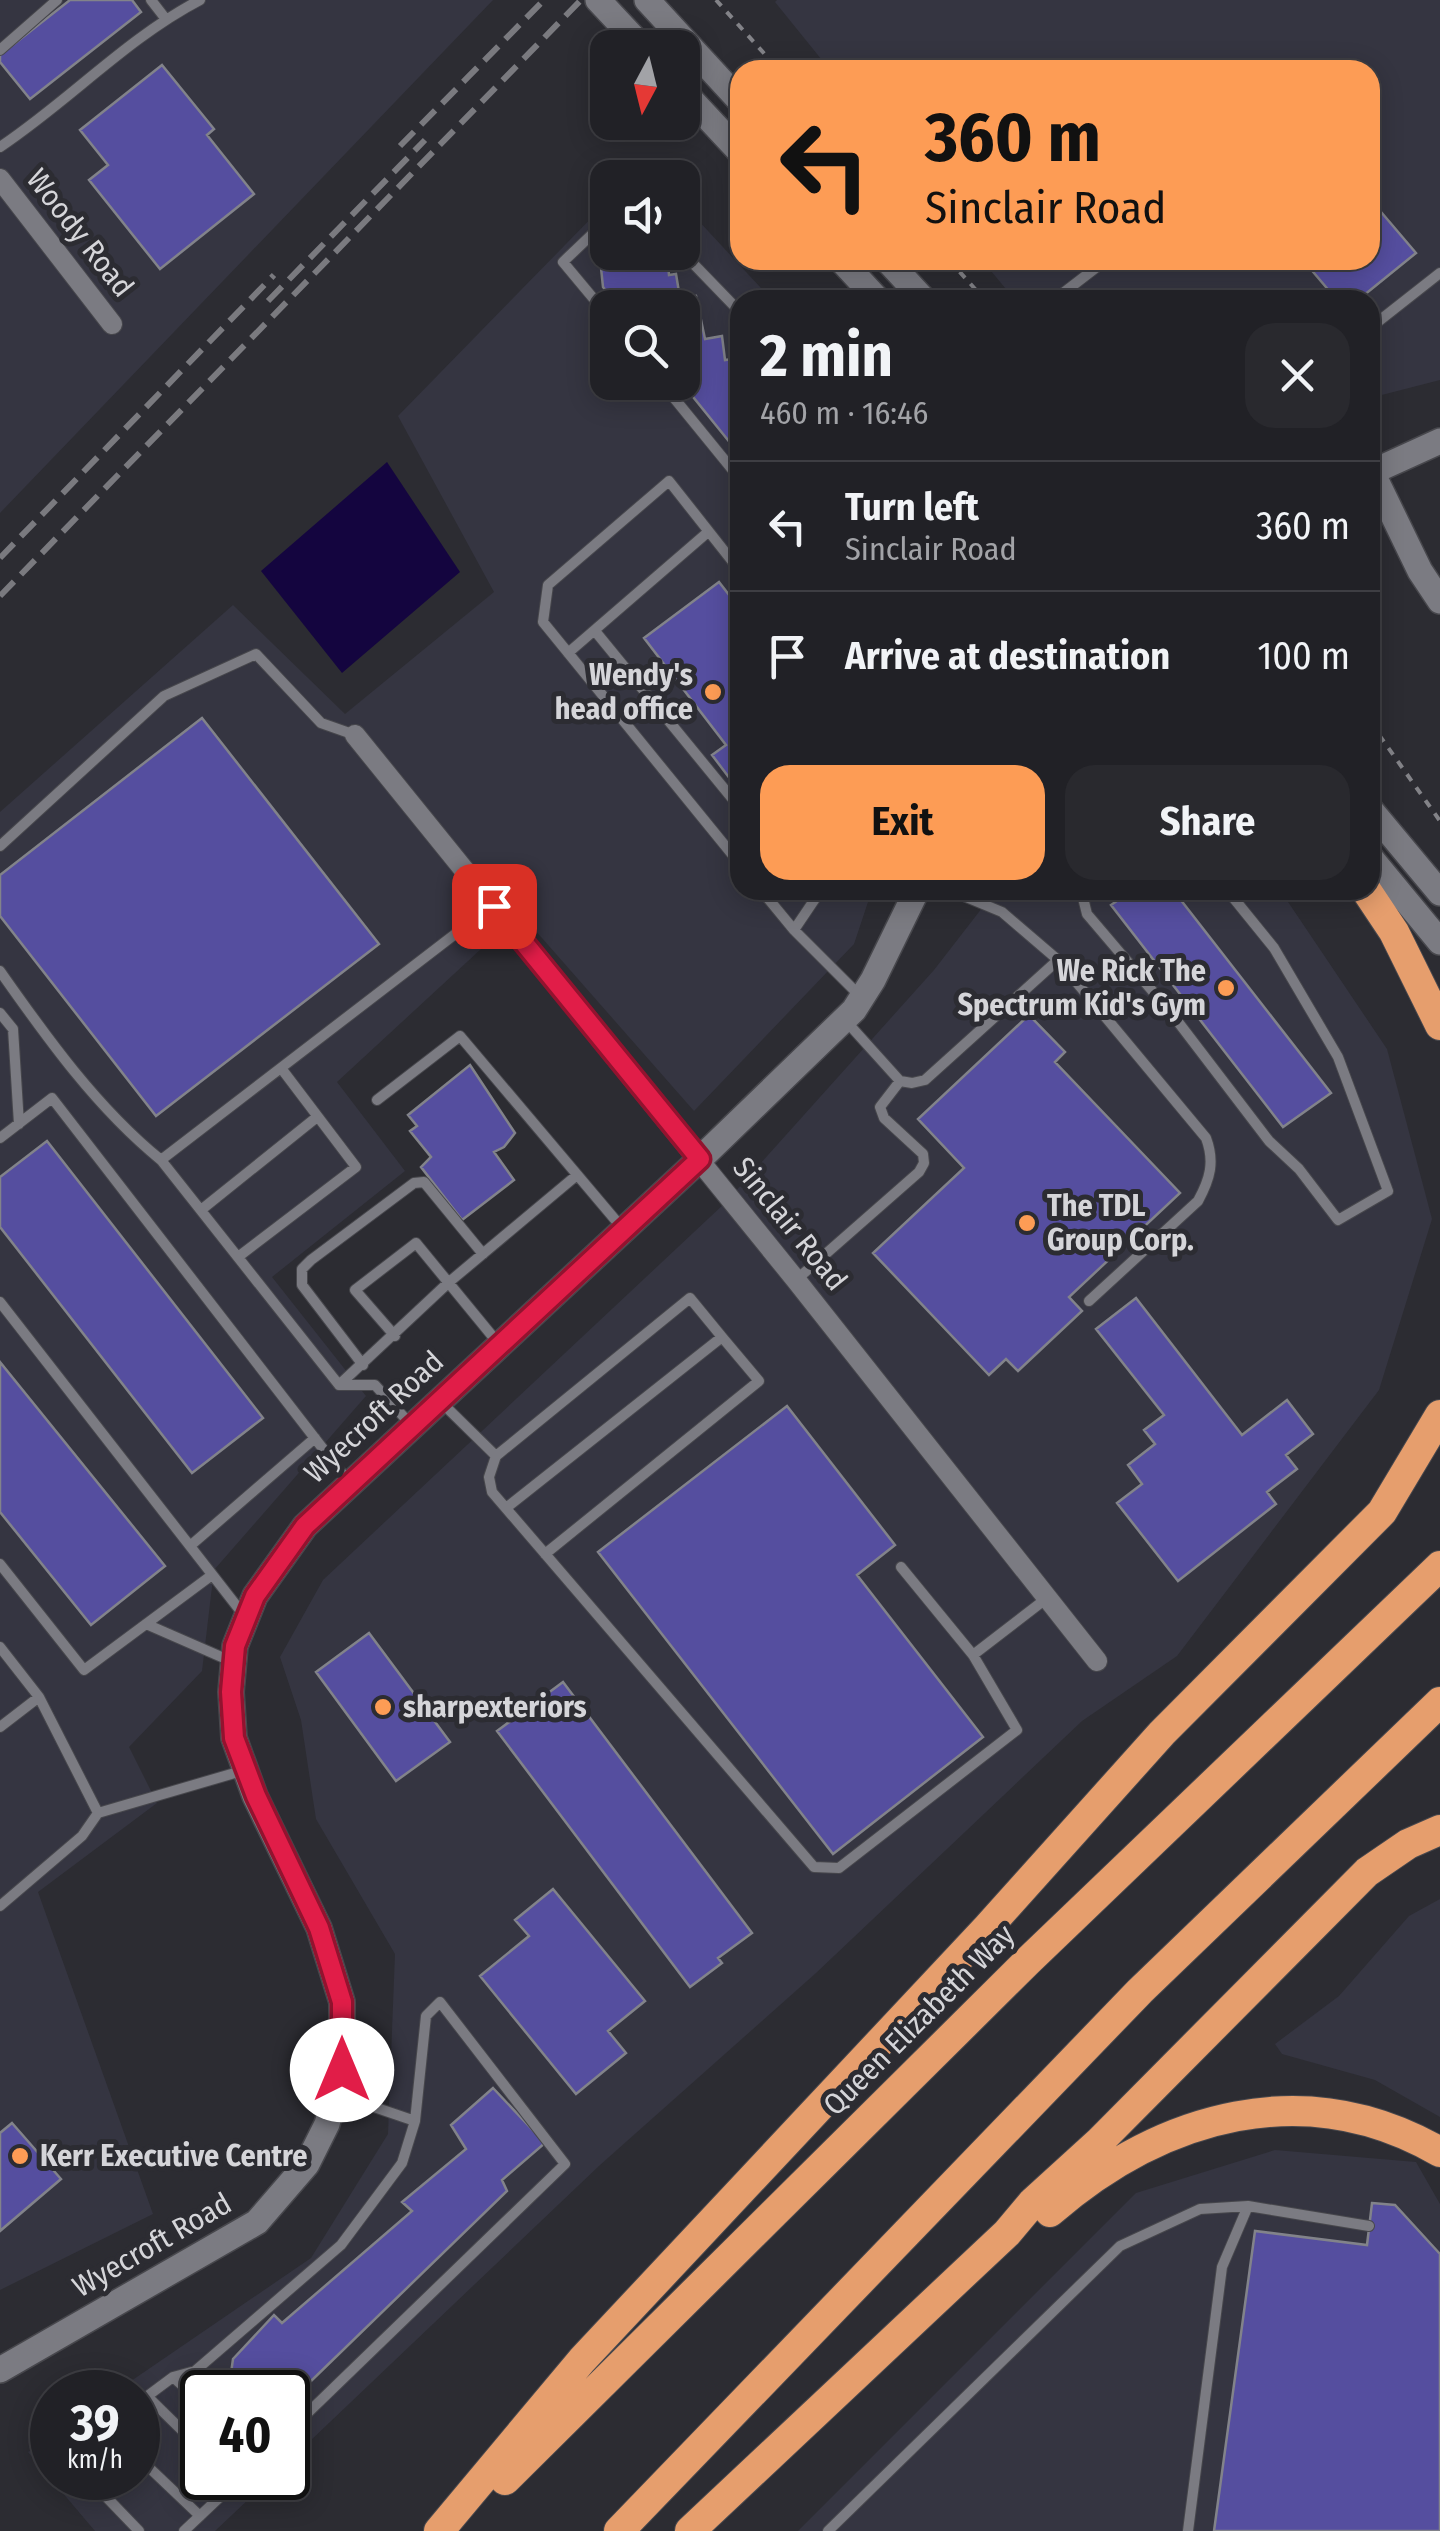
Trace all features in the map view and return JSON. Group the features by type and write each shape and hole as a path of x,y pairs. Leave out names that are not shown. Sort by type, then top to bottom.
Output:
{"highway":[{"path":"1373,900 1394,932 1440,1025"},
{"path":"440,2531 582,2360 987,1928 1162,1733 1382,1512 1440,1415"},
{"name":"Queen Elizabeth Way","path":"454,2531 1028,1961 1440,1566"},
{"path":"620,2531 1140,1991 1440,1702"},
{"path":"690,2531 1007,2233 1033,2202 1100,2141 1367,1872 1408,1844 1440,1830"},
{"path":"1007,2233 1046,2215 1143,2146 1260,2110 1353,2116 1440,2152"}],"street":[{"path":"598,0 626,30"},
{"path":"647,0 730,90"},
{"path":"700,109 730,141"},
{"name":"Woody Road","path":"0,179 112,324"},
{"path":"850,270 869,290"},
{"path":"896,270 915,290"},
{"path":"1380,468 1440,440"},
{"path":"1380,490 1420,571 1440,600"},
{"name":"Sinclair Road","path":"355,735 700,1159 1097,1661"},
{"path":"1380,821 1440,893"},
{"path":"1380,868 1440,942"},
{"name":"Wyecroft Road","path":"0,2370 257,2222 307,2164 327,2124 342,2070 342,2002 319,1928 256,1796 234,1738 231,1692 235,1646 255,1596 305,1526 700,1159 844,1019 862,998 912,900"}],"lane":[{"path":"0,50 57,0"},
{"path":"150,0 166,18"},
{"path":"0,147 36,123 166,18 200,0"},
{"path":"590,236 563,262 590,294"},
{"path":"699,270 730,302"},
{"path":"1067,290 1093,270"},
{"path":"1380,320 1440,273"},
{"path":"676,400 730,467"},
{"path":"730,559 668,480 548,585 544,622 730,852"},
{"path":"568,653 708,532"},
{"path":"594,631 730,796"},
{"path":"0,846 164,696 256,654 321,724 355,735"},
{"path":"770,900 794,930 862,998"},
{"path":"794,930 814,900"},
{"path":"973,900 1002,912 1058,960 1206,1138 1212,1154 1210,1180 1198,1201 1088,1301"},
{"path":"1083,900 1087,914 1172,1014 1268,1142 1300,1168 1338,1220 1388,1191 1338,1057 1274,948 1235,900"},
{"path":"162,1160 494,906"},
{"path":"844,1019 900,1081 924,1080 1058,960"},
{"path":"0,971 38,1026 124,1130 162,1160 339,1386"},
{"path":"0,1013 13,1029 19,1124"},
{"path":"376,1100 460,1036 624,1230"},
{"path":"238,1258 356,1167 281,1068"},
{"path":"796,1280 919,1172 924,1163 923,1154 884,1118 880,1106 900,1081"},
{"path":"0,1138 52,1098 352,1486"},
{"path":"201,1210 318,1116"},
{"path":"339,1386 448,1282 577,1175"},
{"path":"363,1365 302,1284 302,1269 310,1260 414,1182 424,1182 483,1254"},
{"path":"395,1336 354,1290 416,1243 499,1344"},
{"path":"545,1554 758,1382 690,1298 496,1456 489,1477 492,1492 506,1508 545,1554 814,1868 839,1868 1016,1730 973,1655 901,1568"},
{"path":"0,1302 246,1618"},
{"path":"506,1508 722,1337"},
{"path":"339,1386 375,1386 412,1426"},
{"path":"440,1400 496,1456"},
{"path":"190,1546 315,1438"},
{"path":"0,1564 84,1670 212,1575"},
{"path":"973,1655 1047,1598"},
{"path":"146,1624 234,1663"},
{"path":"0,1647 39,1698 98,1813"},
{"path":"0,1726 39,1698"},
{"path":"0,1906 82,1836 98,1813 246,1769"},
{"path":"160,2387 174,2377 195,2371 341,2244 402,2163 415,2121 426,2016 440,2002 565,2164 310,2411"},
{"path":"335,2094 415,2121"},
{"path":"1188,2531 1222,2267 1248,2206"},
{"path":"828,2531 1120,2246 1200,2209 1248,2206 1369,2226"},
{"path":"174,2377 180,2383"},
{"path":"160,2415 180,2432"},
{"path":"160,2478 200,2516"},
{"path":"109,2500 138,2531"},
{"path":"184,2531 216,2500"}],"path":[{"path":"716,0 770,60"},
{"path":"958,270 976,290"},
{"path":"1380,736 1440,821"}],"shaded area":[{"path":"0,0 493,0 0,513"},
{"path":"1440,0 1440,380 1380,395 1380,290 1007,290 990,270 1380,270 1380,60 822,60 775,2"},
{"path":"590,219 590,270 700,270 700,222 730,255 730,270 744,270 763,290 730,290 730,900 869,900 854,944 694,1111 520,913 337,1082 405,1171 272,1277 366,1396 214,1570 202,1671 129,1747 157,1803 38,1892 153,2214 0,2290 0,812 233,605 345,714 494,592 398,416"},
{"path":"387,462 460,572 342,673 261,571"},
{"path":"988,900 1287,900 1387,1049 1432,1219 1379,1390 1177,1656 1082,1721 816,1973 600,2165 310,2441 310,2370 180,2370 180,2500 248,2500 215,2531 95,2531 69,2500 160,2500 160,2370 147,2370 311,2258 388,2134 395,1954 316,1819 301,1720 280,1657 323,1580 725,1203 934,970"},
{"path":"1440,1899 1440,2117 1375,2080 1282,2054 1275,2044 1339,1996 1409,1916"},
{"path":"1275,2150 1416,2162 1440,2204 1440,2531 798,2531 1136,2193"}],"building":[{"path":"70,0 132,0 141,12 30,99 0,62 0,55"},
{"path":"162,65 214,129 207,135 254,194 160,269 89,180 108,165 80,130"},
{"path":"1380,211 1416,253 1370,290 1328,290 1312,270 1380,270"},
{"path":"601,270 669,270 669,275 676,274 679,290 605,290"},
{"path":"700,315 705,339 722,336 725,360 730,359 730,443 696,400 700,400"},
{"name":"Wendy's head office","path":"719,582 730,596 730,779 712,755 726,745 644,638"},
{"path":"202,718 379,944 156,1116 0,916 0,875"},
{"path":"1118,900 1181,900 1331,1093 1283,1127 1111,905"},
{"name":"The TDL Group Corp.","path":"1029,1015 1065,1052 1055,1062 1180,1193 1069,1297 1082,1311 1018,1371 1006,1359 989,1375 873,1253 964,1168 918,1119"},
{"path":"470,1065 515,1133 504,1147 494,1152 514,1180 462,1220 421,1167 431,1157 410,1131 417,1126 408,1115"},
{"path":"47,1141 263,1418 192,1473 0,1227 0,1177"},
{"path":"1136,1298 1242,1435 1287,1400 1313,1434 1286,1455 1297,1469 1267,1492 1276,1504 1178,1581 1117,1503 1142,1484 1128,1465 1155,1444 1144,1430 1164,1415 1096,1329"},
{"path":"0,1362 165,1566 91,1625 0,1512"},
{"path":"787,1406 895,1545 857,1575 983,1737 833,1854 598,1552"},
{"name":"sharpexteriors","path":"369,1633 450,1742 396,1781 316,1672"},
{"path":"563,1682 752,1933 718,1958 722,1963 690,1987 497,1731"},
{"path":"553,1889 645,2001 608,2031 626,2053 576,2094 480,1976 529,1936 515,1920"},
{"path":"493,2088 545,2143 502,2180 507,2191 310,2382 310,2370 231,2370 233,2359 274,2315 282,2323 412,2211 402,2202 466,2149 451,2125"},
{"name":"Kerr Executive Centre","path":"12,2123 61,2179 0,2231 0,2133"},
{"path":"1372,2203 1395,2205 1440,2254 1440,2531 1214,2531 1255,2231 1367,2245"}],"railway":[{"path":"400,146 544,0"},
{"path":"0,596 581,0"},
{"path":"268,301 425,140"},
{"path":"0,558 274,275"}],"place":[{"name":"Wendy's head office","path":"713,692"},
{"name":"We Rick The Spectrum Kid's Gym","path":"1226,988"},
{"name":"The TDL Group Corp.","path":"1027,1223"},
{"name":"sharpexteriors","path":"383,1707"},
{"name":"Kerr Executive Centre","path":"20,2156"}],"route":[{"path":"342,2070 342,2002 319,1928 256,1796 234,1738 231,1692 235,1646 255,1596 305,1526 700,1159 494,906"}]}
